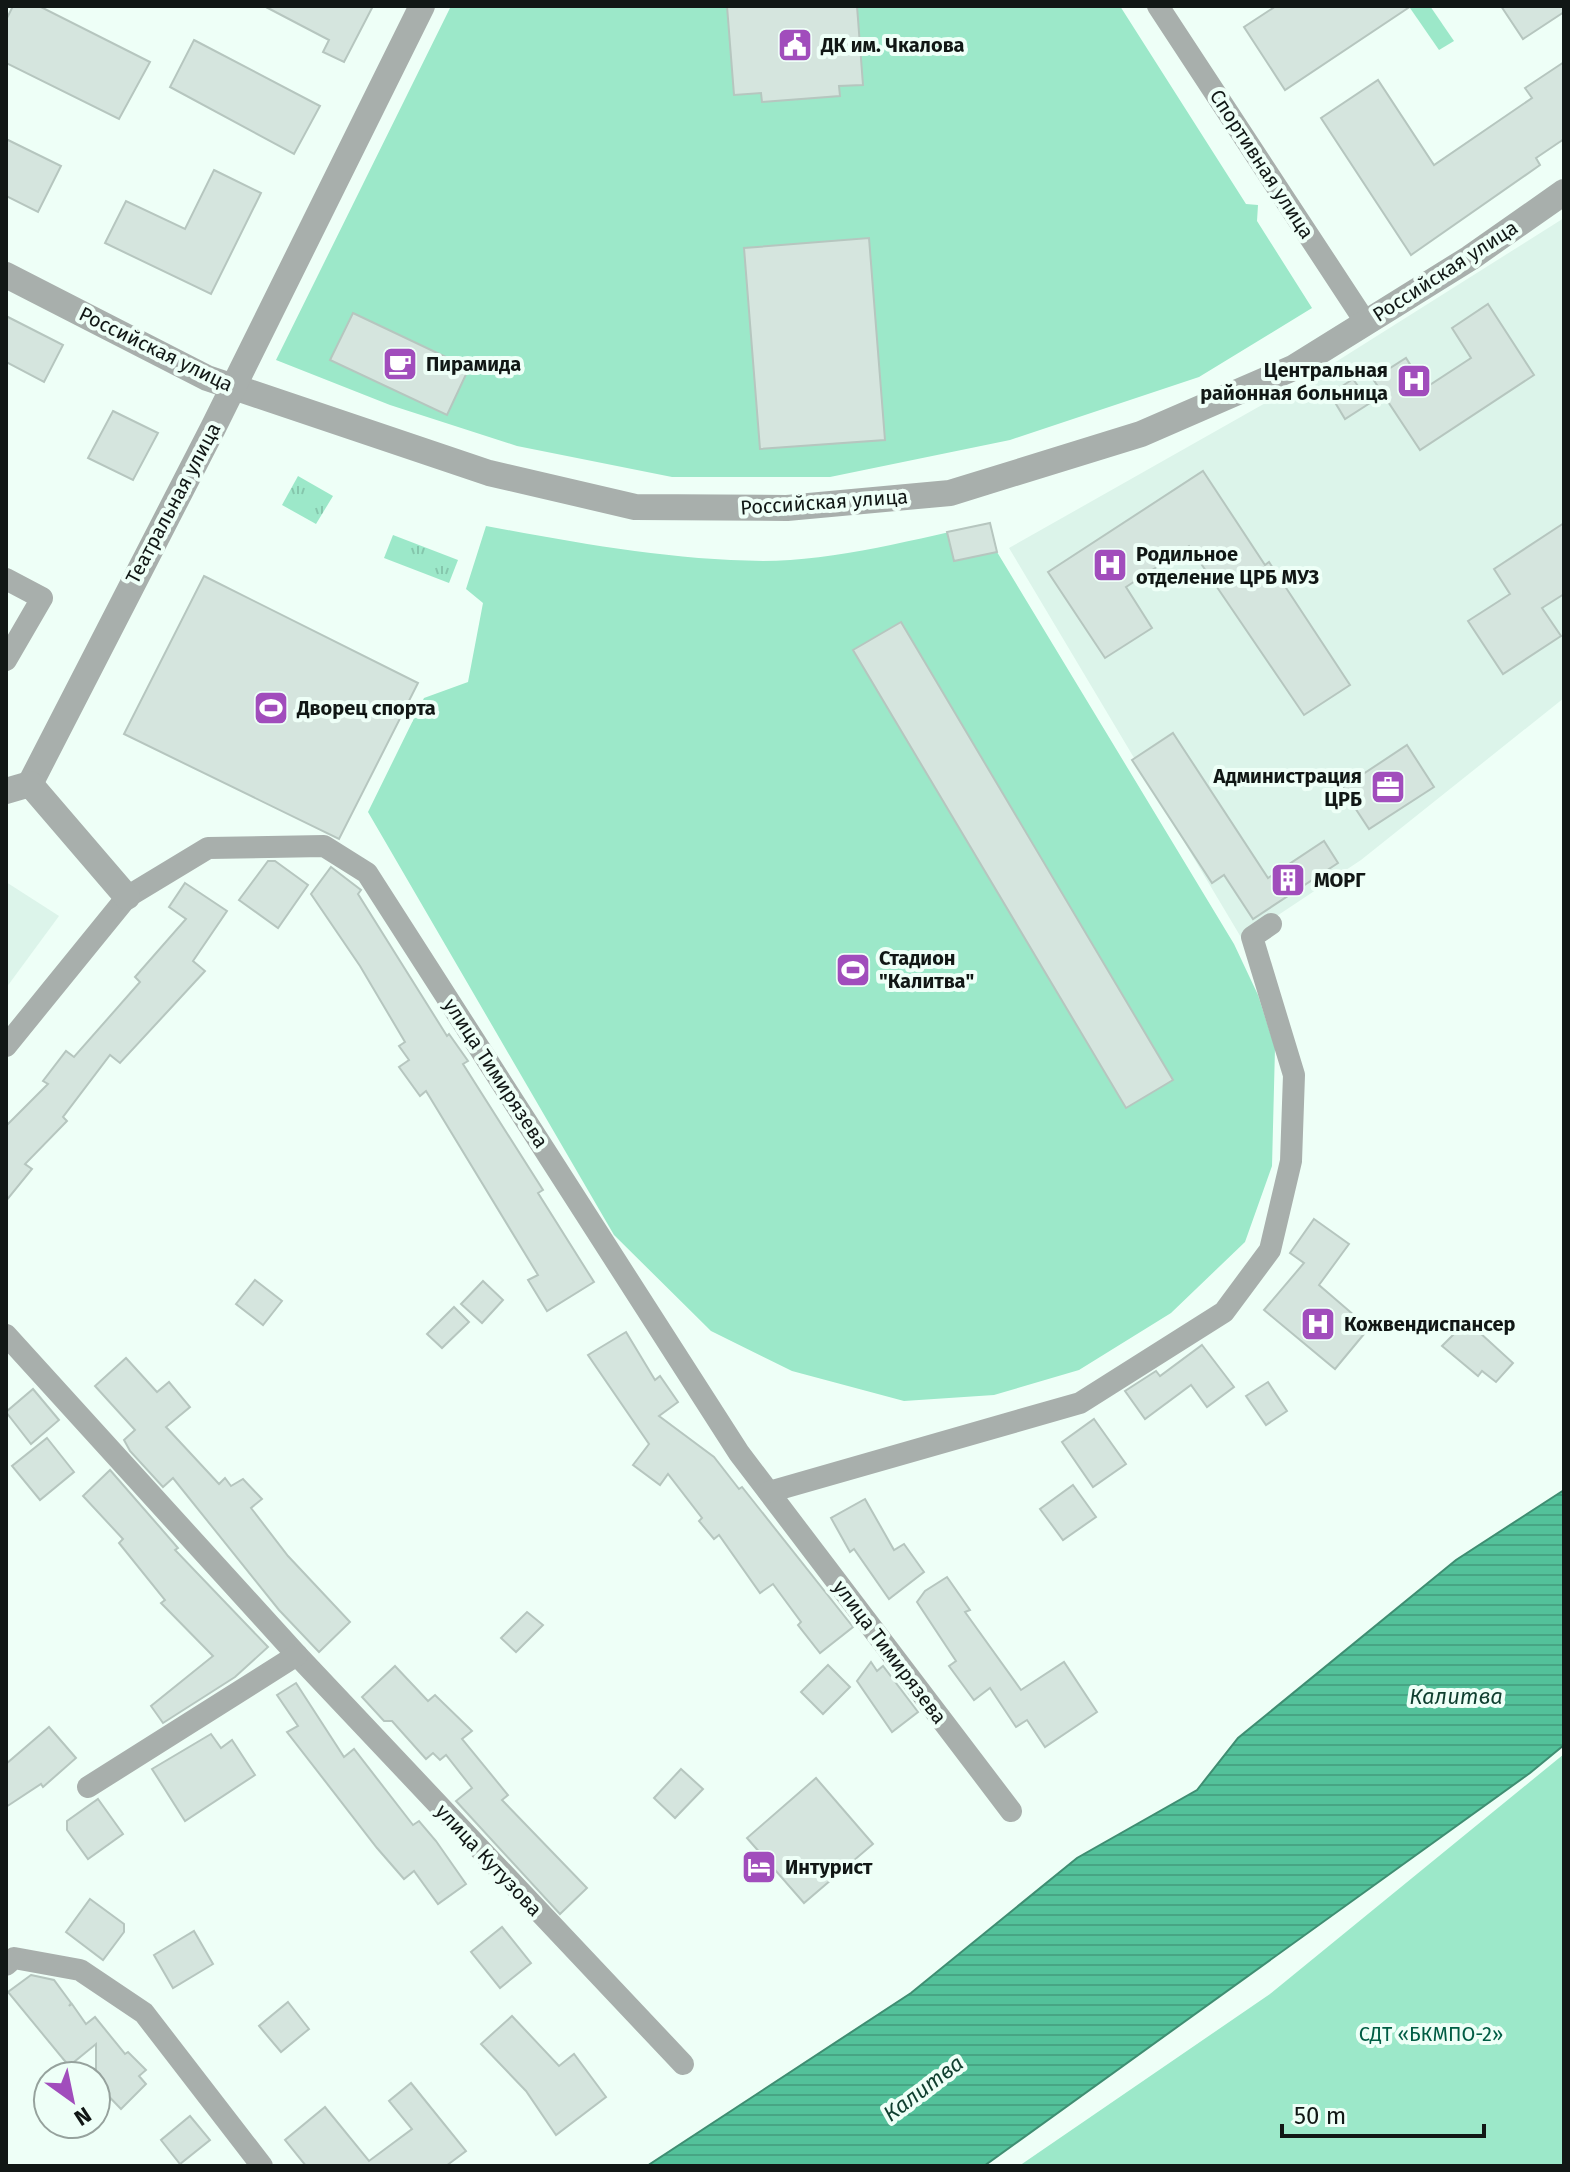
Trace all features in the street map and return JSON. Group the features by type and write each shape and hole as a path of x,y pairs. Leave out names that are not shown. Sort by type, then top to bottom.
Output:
{"street":[{"name":"Театральная улица","path":"18,787 232,387 422,6"},
{"name":"Спортивная улица","path":"1158,6 1366,323"},
{"name":"Российская улица","path":"6,275 207,378 489,473 635,507 787,508 950,493 1141,434 1293,368 1470,258 1564,192"},
{"path":"6,579 42,598 6,660"},
{"path":"18,787 127,897"},
{"name":"улица Тимирязева","path":"6,1046 127,897 208,848 324,846 367,873 730,1439 1011,1811"},
{"path":"769,1492 1080,1403 1224,1312 1270,1250 1291,1161 1294,1075 1252,937 1271,924"},
{"name":"улица Кутузова","path":"6,1335 297,1655 683,2064"},
{"path":"88,1787 297,1655"},
{"path":"6,1965 14,1958 80,1970 144,2013 262,2166"}],"shaded area":[{"path":"1564,218 1564,698 1361,860 1242,939 1009,548 1315,375"},
{"path":"6,882 59,916 6,988"}],"green space":[{"path":"451,6 1120,6 1246,204 1258,205 1257,221 1312,308 1199,377 1010,440 830,477 672,477 517,446 390,405 276,360"},
{"path":"1430,6 1454,41 1439,50 1410,8"},
{"path":"298,476 333,496 316,524 282,505"},
{"name":"Стадион \"Калитва\"","path":"990,523 997,552 1234,944 1258,995 1275,1048 1272,1166 1245,1242 1171,1313 1079,1370 994,1395 904,1401 792,1371 711,1331 614,1235 368,812 424,698 468,682 483,603 466,589 486,526 658,554 763,561 848,553"},
{"path":"393,535 458,560 449,583 384,558"},
{"name":"СДТ «БКМПО-2»","path":"1564,1754 1564,2166 1019,2166 1270,1994"}],"water":[{"name":"Калитва","path":"1564,1490 1564,1745 1530,1773 984,2166 647,2166 911,1993 1077,1858 1197,1790 1238,1738 1456,1560"}],"building":[{"path":"13,6 39,6 150,62 119,119 6,63 6,20"},
{"path":"264,6 373,6 344,62 323,52 329,40"},
{"name":"ДК им. Чкалова","path":"727,6 857,6 863,85 839,86 840,96 762,102 761,93 734,95"},
{"path":"1276,6 1411,6 1285,90 1244,27"},
{"path":"1501,6 1564,6 1564,12 1523,39"},
{"path":"194,40 320,106 294,154 170,87"},
{"path":"1564,62 1564,139 1536,158 1540,165 1411,255 1321,118 1378,80 1434,165 1532,98 1525,88"},
{"path":"6,139 61,166 38,212 6,196"},
{"path":"214,170 261,193 211,294 105,243 126,201 185,229"},
{"path":"869,238 885,440 760,449 744,248"},
{"path":"1488,304 1534,375 1420,450 1373,379 1406,358 1425,388 1471,358 1452,328"},
{"path":"353,313 469,368 447,415 330,360"},
{"path":"6,316 63,345 44,382 6,362"},
{"path":"1353,379 1370,403 1345,419 1330,394"},
{"path":"113,411 158,433 133,480 88,458"},
{"name":"Родильное отделение ЦРБ МУЗ","path":"1203,471 1265,565 1269,562 1350,685 1304,715 1189,546 1126,587 1152,628 1105,658 1048,572"},
{"path":"990,523 997,552 954,561 947,532"},
{"path":"1564,523 1564,594 1542,608 1561,636 1503,674 1468,621 1510,594 1494,569"},
{"name":"Дворец спорта","path":"204,576 418,683 339,839 124,734"},
{"path":"901,622 1173,1080 1126,1108 853,650"},
{"path":"1173,733 1268,878 1324,841 1338,863 1253,919 1224,875 1212,883 1132,760"},
{"name":"Администрация ЦРБ","path":"1407,745 1434,787 1369,829 1342,788"},
{"path":"268,861 275,861 308,885 278,928 239,900"},
{"path":"331,867 361,890 358,894 447,1036 449,1034 468,1061 463,1064 543,1190 538,1193 594,1282 547,1311 528,1280 538,1275 426,1091 420,1096 399,1067 409,1060 399,1046 405,1042 360,966 311,894"},
{"path":"185,883 227,911 193,961 205,971 120,1063 110,1055 63,1117 67,1121 25,1164 32,1169 6,1201 6,1126 48,1084 43,1081 66,1051 74,1057 140,982 135,977 186,919 169,907"},
{"path":"1314,1219 1349,1244 1319,1285 1369,1328 1335,1369 1264,1310 1304,1263 1290,1253"},
{"path":"255,1280 282,1301 263,1325 236,1304"},
{"path":"483,1281 503,1300 482,1323 461,1304"},
{"path":"454,1307 469,1322 442,1348 427,1334"},
{"path":"1467,1321 1513,1363 1496,1382 1482,1371 1478,1376 1442,1346"},
{"path":"626,1332 655,1380 660,1376 678,1402 659,1416 714,1457 739,1489 742,1487 853,1627 820,1653 798,1625 801,1622 773,1584 760,1593 719,1535 714,1539 699,1521 702,1518 668,1474 660,1485 633,1465 649,1444 588,1355"},
{"path":"1202,1345 1234,1387 1207,1407 1191,1385 1145,1419 1125,1391 1156,1371 1160,1376"},
{"path":"126,1358 157,1392 169,1382 190,1407 166,1427 219,1484 225,1478 231,1486 243,1479 262,1499 251,1508 288,1556 350,1622 319,1652 279,1610 173,1478 163,1487 130,1451 124,1440 135,1430 95,1386"},
{"path":"1268,1382 1287,1411 1266,1425 1246,1396"},
{"path":"33,1389 59,1420 31,1444 6,1412"},
{"path":"1094,1419 1126,1464 1093,1487 1062,1442"},
{"path":"47,1438 74,1472 40,1500 12,1466"},
{"path":"110,1470 178,1548 175,1550 268,1647 235,1677 163,1723 151,1706 213,1656 161,1603 165,1600 119,1543 123,1539 83,1496"},
{"path":"1073,1485 1096,1517 1063,1540 1040,1509"},
{"path":"865,1499 894,1550 904,1544 924,1572 889,1599 854,1549 850,1552 831,1518"},
{"path":"947,1577 970,1610 965,1612 1021,1690 1064,1662 1097,1712 1045,1747 1027,1720 1016,1727 990,1688 974,1700 949,1666 956,1661 917,1602 925,1591"},
{"path":"527,1612 543,1625 516,1652 501,1638"},
{"path":"871,1662 877,1671 883,1666 918,1712 892,1732 857,1681"},
{"path":"828,1665 850,1687 823,1714 801,1692"},
{"path":"395,1666 428,1701 435,1695 472,1731 462,1739 508,1795 502,1800 587,1888 560,1914 456,1801 472,1788 446,1755 440,1760 433,1753 426,1759 392,1721 384,1721 362,1697"},
{"path":"296,1683 344,1757 354,1749 413,1825 419,1821 436,1841 466,1884 438,1904 414,1871 404,1879 377,1848 287,1732 298,1726 277,1695"},
{"path":"49,1727 76,1758 43,1787 41,1784 6,1807 6,1764"},
{"path":"211,1734 221,1748 232,1740 255,1775 185,1821 152,1769"},
{"path":"681,1769 703,1789 675,1818 654,1798"},
{"path":"816,1778 873,1844 804,1903 747,1838"},
{"path":"98,1799 123,1834 88,1859 67,1830 67,1821"},
{"path":"90,1899 124,1924 124,1932 103,1960 66,1932"},
{"path":"502,1927 531,1963 500,1988 471,1952"},
{"path":"194,1931 213,1964 173,1988 154,1955"},
{"path":"31,1975 54,1980 71,2003 69,2006 72,2004 86,2024 95,2017 125,2054 128,2052 146,2070 139,2076 146,2084 121,2109 112,2100 112,2060 96,2060 96,2044 76,2060 64,2060 8,1992"},
{"path":"288,2002 309,2029 281,2052 259,2026"},
{"path":"512,2016 559,2066 574,2054 606,2097 556,2135 526,2091 481,2044"},
{"path":"411,2083 466,2151 446,2166 306,2166 285,2140 325,2107 369,2161 412,2129 389,2101"},
{"path":"190,2116 210,2140 180,2164 161,2140"}],"place":[{"name":"ДК им. Чкалова","path":"795,45"},
{"name":"Пирамида","path":"400,364"},
{"name":"Центральная районная больница","path":"1414,381"},
{"name":"Родильное отделение ЦРБ МУЗ","path":"1110,565"},
{"name":"Дворец спорта","path":"271,708"},
{"name":"Администрация ЦРБ","path":"1388,787"},
{"name":"МОРГ","path":"1288,880"},
{"name":"Стадион \"Калитва\"","path":"853,970"},
{"name":"Кожвендиспансер","path":"1318,1324"},
{"name":"Интурист","path":"759,1867"}]}
